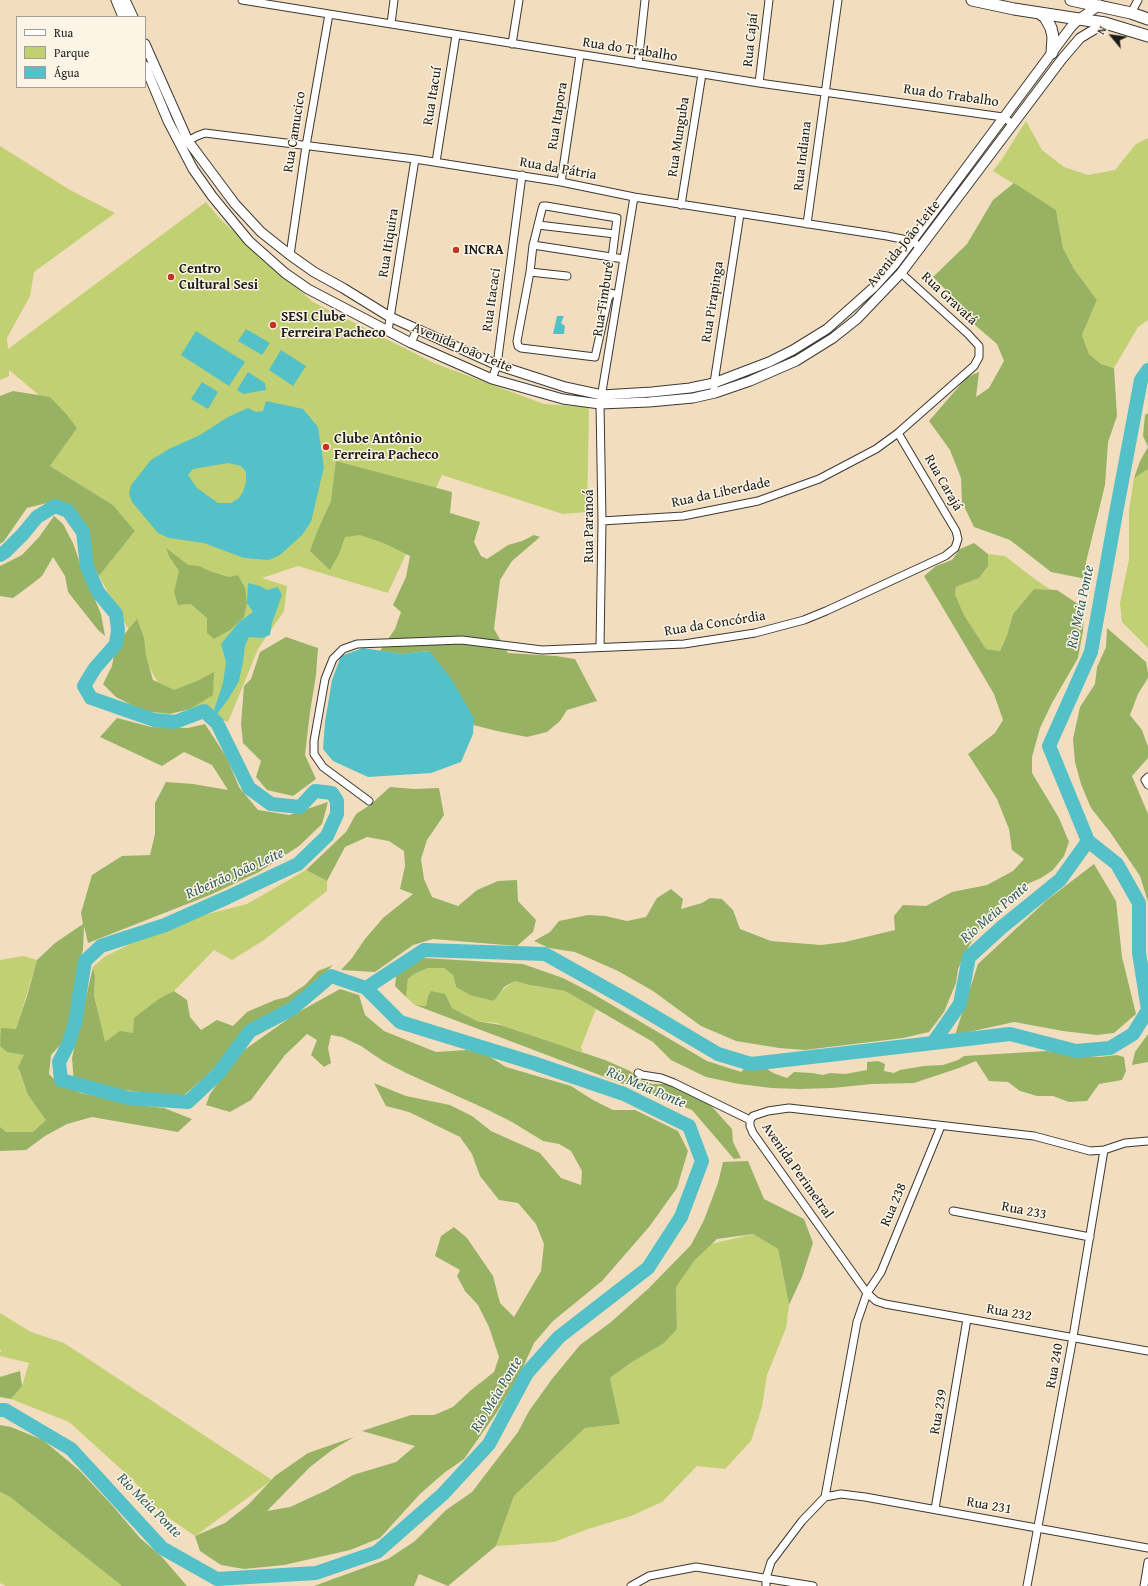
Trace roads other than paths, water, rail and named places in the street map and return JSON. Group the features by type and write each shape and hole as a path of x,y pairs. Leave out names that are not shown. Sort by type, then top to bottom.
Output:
{"main road":[{"path":"972,0 996,3 1038,13 1105,23 1148,36"},
{"path":"1071,0 1100,5 1148,19"},
{"path":"1038,13 1045,17 1051,28 1052,53"}],"street":[{"path":"116,0 124,16"},
{"path":"125,0 133,16"},
{"name":"Rua do Trabalho","path":"242,0 262,1 329,14 456,35 759,83 1004,117 1013,124"},
{"path":"391,24 394,0"},
{"path":"512,44 519,0"},
{"path":"638,64 646,0"},
{"name":"Rua Cajaí","path":"759,83 769,0"},
{"name":"Rua Indiana","path":"807,224 838,0"},
{"path":"1131,13 1138,0"},
{"name":"Avenida João Leite","path":"146,68 168,121 184,143 234,204 261,232 290,255 314,272 390,317 496,365 565,387 602,395 683,389 714,383 769,362 793,350 827,329 874,288 894,266 1071,27 1079,19 1100,5"},
{"name":"Rua Camucico","path":"290,255 306,146 329,14"},
{"name":"Avenida João Leite","path":"146,47 193,169 212,196 249,241 285,273 308,289 388,331 492,379 563,399 600,404 693,398 715,393 772,373 796,361 833,338 857,319 901,273 1062,59 1080,38 1105,23"},
{"name":"Rua Itacuí","path":"436,162 456,35"},
{"name":"Rua Itapora","path":"561,182 580,55"},
{"name":"Rua Munguba","path":"681,205 702,74"},
{"name":"Rua da Pátria","path":"184,143 205,134 415,159 561,182 681,205 912,241 921,248"},
{"name":"Rua Itiquira","path":"388,331 415,159"},
{"name":"Rua Itacaci","path":"492,379 496,365 522,176"},
{"name":"Rua Timburé","path":"600,404 634,197"},
{"path":"612,258 618,220 615,217 544,206 533,245 530,272 517,341 518,346 521,348 593,357 596,355 608,299 611,293 618,295"},
{"name":"Rua Pirapinga","path":"715,393 714,383 740,214"},
{"path":"538,225 615,234"},
{"path":"533,245 624,259"},
{"path":"530,272 567,276"},
{"name":"Rua Gravatá","path":"901,273 968,334 979,346"},
{"path":"601,331 609,325 613,326"},
{"path":"411,342 417,329"},
{"name":"Rua da Liberdade","path":"602,522 683,516 758,501 819,479 876,449 898,433 974,366 979,357 979,346"},
{"name":"Rua Paranoá","path":"600,404 602,522 600,647"},
{"name":"Rua Carajá","path":"898,433 956,531 958,539 955,548"},
{"name":"Rua da Concórdia","path":"369,801 323,767 314,754 314,741 325,679 332,659 344,649 357,644 462,640 542,650 684,644 755,633 804,620 833,608 945,556 955,548"},
{"path":"1148,777 1145,780 1148,785"},
{"path":"638,1073 661,1078 674,1083 750,1120"},
{"name":"Avenida Perimetral","path":"867,1294 753,1132 750,1126 750,1120 753,1116 768,1111 789,1108 1034,1136 1090,1151 1104,1150 1125,1143 1148,1141"},
{"name":"Rua 238","path":"867,1294 880,1272 941,1126"},
{"name":"Rua 240","path":"1027,1586 1073,1337 1104,1150"},
{"name":"Rua 233","path":"953,1211 1090,1237"},
{"path":"766,1586 766,1578 771,1562 802,1521 826,1497 857,1322 867,1294"},
{"name":"Rua 232","path":"867,1294 876,1301 885,1304 1148,1351"},
{"name":"Rua 239","path":"935,1509 967,1319"},
{"name":"Rua 231","path":"826,1497 841,1494 865,1497 1148,1548"},
{"path":"1144,1586 1148,1562"},
{"path":"631,1586 649,1576 696,1567 814,1586"},
{"path":"776,1586 782,1581"}],"water":[{"path":"557,316 564,316 561,323 565,326 564,334 553,334"},
{"path":"246,329 270,343 262,355 238,341"},
{"path":"196,331 245,362 229,386 181,355"},
{"path":"281,350 306,366 293,386 269,370"},
{"path":"248,372 265,383 266,390 243,394 237,390"},
{"path":"202,382 218,392 208,409 191,399"},
{"path":"266,401 303,409 318,427 324,467 311,522 302,535 280,555 269,560 244,558 204,543 169,538 158,533 132,502 129,494 131,485 151,460 169,449 200,435 228,417 248,408 256,412 263,411","holes":["228,463 241,466 246,472 246,482 243,492 239,498 231,503 218,503 197,488 188,475 193,469"]},
{"path":"248,583 260,586 267,590 278,587 282,595 272,623 270,635 262,638 249,637 245,646 239,681 217,714 214,710 223,683 226,662 221,644 239,622 253,612 247,603"},
{"path":"363,648 402,654 429,651 450,677 474,718 473,734 461,762 431,773 368,777 333,761 323,749 325,722 332,680 341,656"}],"waterway":[{"name":"Rio Meia Ponte","path":"366,988 424,950 545,954 627,1000 718,1054 751,1064 933,1043 960,1004 969,957 1002,927 1060,880 1088,841 1049,746 1091,652 1141,380 1148,370"},
{"name":"Ribeirão João Leite","path":"0,555 22,535 37,517 55,506 68,511 83,532 87,567 98,592 116,614 118,630 116,644 95,668 84,686 91,698 154,720 175,722 204,711 217,723 249,788 271,804 300,807 315,791 332,793 337,801 337,814 327,836 298,864 165,925 101,946 85,961 75,1023 68,1045 59,1062 61,1080 128,1098 188,1102 218,1074 250,1031 292,1009 331,976 366,988 400,1022 533,1063 624,1094 689,1126 702,1161 681,1217 648,1268 559,1337 527,1373 489,1444 443,1494 377,1552 316,1573 217,1579 162,1548 71,1449 5,1410 0,1410"},
{"name":"Rio Meia Ponte","path":"933,1043 1010,1034 1076,1051 1110,1048 1133,1034 1148,1010 1139,953 1139,903 1117,864 1088,841"}],"place":[{"name":"INCRA","path":"456,250"},
{"name":"Centro Cultural Sesi","path":"171,277"},
{"name":"SESI Clube Ferreira Pacheco","path":"273,325"},
{"name":"Clube Antônio Ferreira Pacheco","path":"326,447"}]}
